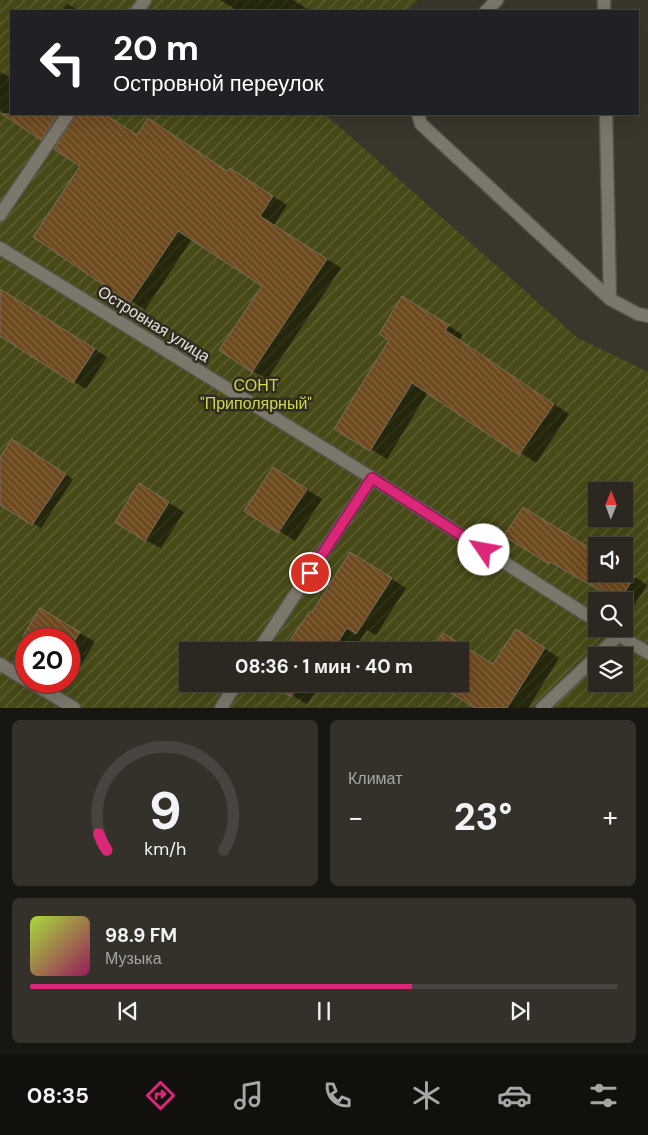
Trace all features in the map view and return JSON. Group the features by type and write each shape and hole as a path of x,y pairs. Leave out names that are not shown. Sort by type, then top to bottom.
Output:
{"lane":[{"path":"487,10 497,0"},
{"path":"0,215 67,115"},
{"path":"418,115 421,124 610,299 638,314 648,316"},
{"path":"606,115 610,299"},
{"name":"Островная улица","path":"0,248 372,478 588,616"},
{"path":"264,642 372,478"},
{"path":"622,637 648,653"},
{"path":"0,664 15,673"},
{"path":"542,708 588,665"},
{"path":"221,708 231,692"},
{"path":"49,693 74,708"}],"green space":[{"name":"СОНТ \"Приполярный\"","path":"0,0 418,0 408,10 10,10 10,115 326,115 578,338 648,372 648,707 0,708"}],"building":[{"path":"2,114 57,115 41,140"},
{"path":"75,115 106,115 137,135 148,118 227,171 230,168 273,196 260,216 327,259 252,372 219,350 262,286 178,231 130,303 33,237 80,166 54,149"},
{"path":"0,289 95,349 73,383 0,336"},
{"path":"402,296 449,325 445,330 554,404 519,455 412,383 370,451 334,429 389,340 379,334"},
{"path":"12,439 66,474 32,525 0,505 0,457"},
{"path":"273,467 307,489 278,533 244,511"},
{"path":"139,483 169,502 145,541 115,522"},
{"path":"523,507 588,547 588,582 631,582 625,592 603,592 550,562 549,564 504,536"},
{"path":"350,552 392,578 356,634 347,628 338,642 289,642 310,611 312,612"},
{"path":"40,608 73,628 28,628"},
{"path":"516,629 545,648 507,708 475,708 450,692 469,692 469,649 493,664"},
{"path":"443,633 458,642 437,642"},
{"path":"283,692 294,692 291,697"}],"route":[{"path":"310,573 372,478 484,550"}]}
